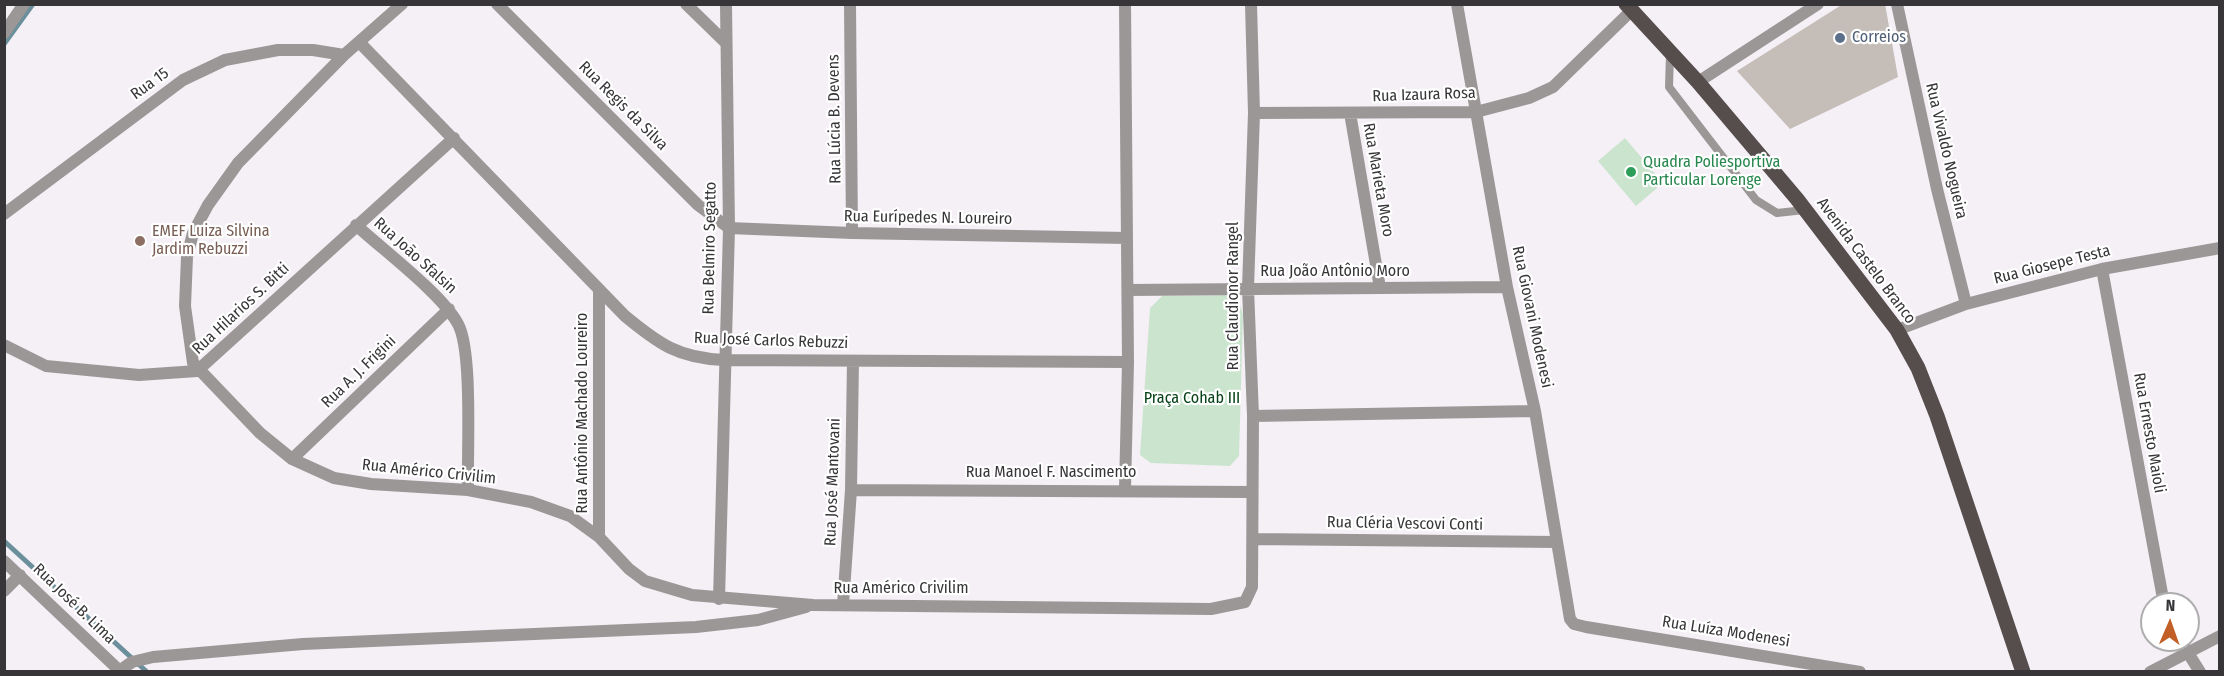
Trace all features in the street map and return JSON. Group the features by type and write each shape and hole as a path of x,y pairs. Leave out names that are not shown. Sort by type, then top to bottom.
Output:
{"main road":[{"name":"Avenida Castelo Branco","path":"1628,8 1698,82 1806,210 1897,330 1917,368 1937,416 2023,672"},
{"name":"Avenida Castelo Branco","path":"2017,656 2028,672"}],"street":[{"path":"4,33 24,4"},
{"path":"197,371 189,342 185,306 187,257 194,233 208,205 238,162 344,56 402,4"},
{"name":"Rua Regis da Silva","path":"497,4 698,205 729,228"},
{"path":"686,4 726,43"},
{"name":"Rua Belmiro Segatto","path":"719,600 729,228 726,4"},
{"name":"Rua Lúcia B. Devens","path":"850,4 852,233"},
{"path":"1125,4 1128,290 1125,489"},
{"name":"Rua Claudionor Rangel","path":"1251,4 1254,113 1248,288 1253,416 1252,587"},
{"name":"Rua Giovani Modenesi","path":"1457,4 1507,287 1535,411 1570,619 1574,624 1586,627"},
{"path":"1698,82 1818,4"},
{"name":"Rua Vivaldo Nogueira","path":"1897,4 1937,189 1966,304"},
{"name":"Rua Izaura Rosa","path":"1254,113 1476,112 1529,98 1553,87 1628,8"},
{"name":"Rua José Carlos Rebuzzi","path":"360,43 632,322 676,353 701,359 724,360 1128,362"},
{"name":"Rua 15","path":"4,214 183,80 225,60 278,50 313,51 344,56"},
{"name":"Rua Marieta Moro","path":"1350,113 1380,288"},
{"name":"Rua Hilarios S. Bitti","path":"4,345 46,366 139,375 197,371 454,138"},
{"name":"Rua João Sfalsin","path":"356,225 449,309 460,327 466,363 468,490"},
{"name":"Rua Eurípedes N. Loureiro","path":"729,228 852,233 1127,238"},
{"name":"Rua Giosepe Testa","path":"1897,330 1966,304 2102,269 2220,248"},
{"name":"Rua Ernesto Maioli","path":"2102,269 2162,592"},
{"name":"Rua João Antônio Moro","path":"1128,290 1507,287"},
{"name":"Rua Antônio Machado Loureiro","path":"599,289 599,537"},
{"name":"Rua A. J. Frigini","path":"292,459 449,309"},
{"name":"Rua José Mantovani","path":"843,605 851,490 853,361"},
{"name":"Rua Américo Crivilim","path":"197,371 260,433 292,459 343,479 371,484 468,490 531,502 570,516 599,537 629,569 645,581 667,590 719,600 813,605 1211,609 1245,602 1252,587"},
{"path":"1253,416 1535,411"},
{"name":"Rua Manoel F. Nascimento","path":"851,490 1125,489 1251,492"},
{"name":"Rua Cléria Vescovi Conti","path":"1253,539 1557,542"},
{"name":"Rua José B. Lima","path":"4,561 120,671"},
{"path":"4,591 20,575"},
{"path":"120,671 132,662 153,657 303,644 696,627 758,620 813,605"},
{"name":"Rua Luíza Modenesi","path":"1586,627 1860,672"},
{"path":"2150,672 2220,636"},
{"path":"2188,653 2200,672"}],"lane":[{"path":"1670,52 1669,87 1756,200 1778,213 1806,210"}],"green space":[{"name":"Quadra Poliesportiva Particular Lorenge","path":"1625,138 1663,183 1636,206 1598,161"},
{"name":"Praça Cohab III","path":"1237,295 1243,315 1239,456 1230,466 1151,463 1140,455 1150,308 1162,296"}],"building":[{"name":"Correios","path":"1843,4 1885,4 1898,77 1790,129 1737,71"}],"waterway":[{"path":"4,44 33,4"},
{"path":"4,541 147,672"}],"place":[{"name":"Correios","path":"1840,38"},
{"name":"Quadra Poliesportiva Particular Lorenge","path":"1631,172"},
{"name":"EMEF Luiza Silvina Jardim Rebuzzi","path":"140,241"}]}
